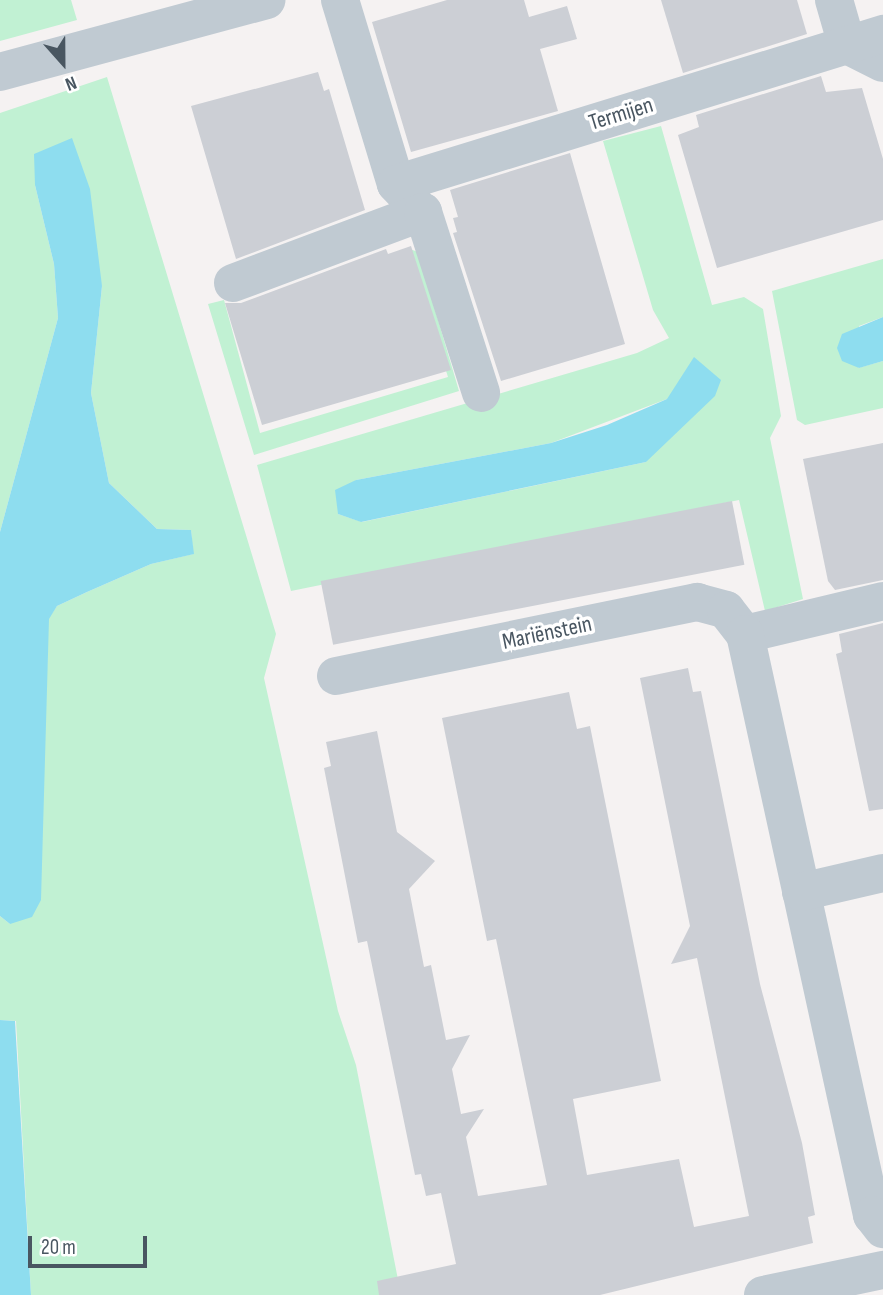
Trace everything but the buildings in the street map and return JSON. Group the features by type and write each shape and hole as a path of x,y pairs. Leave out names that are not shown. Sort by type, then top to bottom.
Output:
{"street":[{"path":"0,72 266,0"},
{"path":"340,0 396,184 423,212 481,393"},
{"path":"834,0 847,45 883,63"},
{"name":"Termijen","path":"396,184 883,34"},
{"path":"233,283 423,212"},
{"path":"883,601 745,634 872,1215 883,1229"},
{"name":"Mariënstein","path":"336,676 696,603 726,610 745,634"},
{"path":"801,892 883,873"},
{"path":"763,1295 883,1270"}],"green space":[{"path":"0,0 71,0 77,20 0,41"},
{"path":"107,77 276,634 264,678 338,1011 356,1065 401,1295 31,1295 16,1021 0,1020 0,916 10,924 47,669 48,619 57,606 87,592 151,564 193,554 191,530 157,529 109,483 91,393 102,286 35,185 54,264 58,318 0,532 0,113"},
{"path":"661,126 712,305 744,297 763,309 781,416 770,438 803,599 765,611 739,500 291,591 257,465 637,353 669,338 653,310 603,141","holes":["667,399 646,462 362,522 338,514 356,480 551,443"]},
{"path":"407,248 418,252 459,391 254,455 208,304 224,300 260,433 448,377"},
{"path":"883,259 883,317 859,326 858,368 883,361 883,408 805,425 797,420 772,291"}],"water":[{"path":"72,138 90,189 102,286 91,393 109,483 157,529 191,530 194,554 151,564 87,592 57,606 49,619 41,900 32,917 10,924 0,916 0,532 58,318 54,264 35,185 34,154"},
{"path":"883,317 883,361 859,368 842,361 837,348 842,334"},
{"path":"694,357 721,380 715,396 646,462 361,522 338,514 335,490 356,480 551,443 607,425 667,399"},
{"path":"0,1020 15,1021 31,1295 0,1295"}]}
